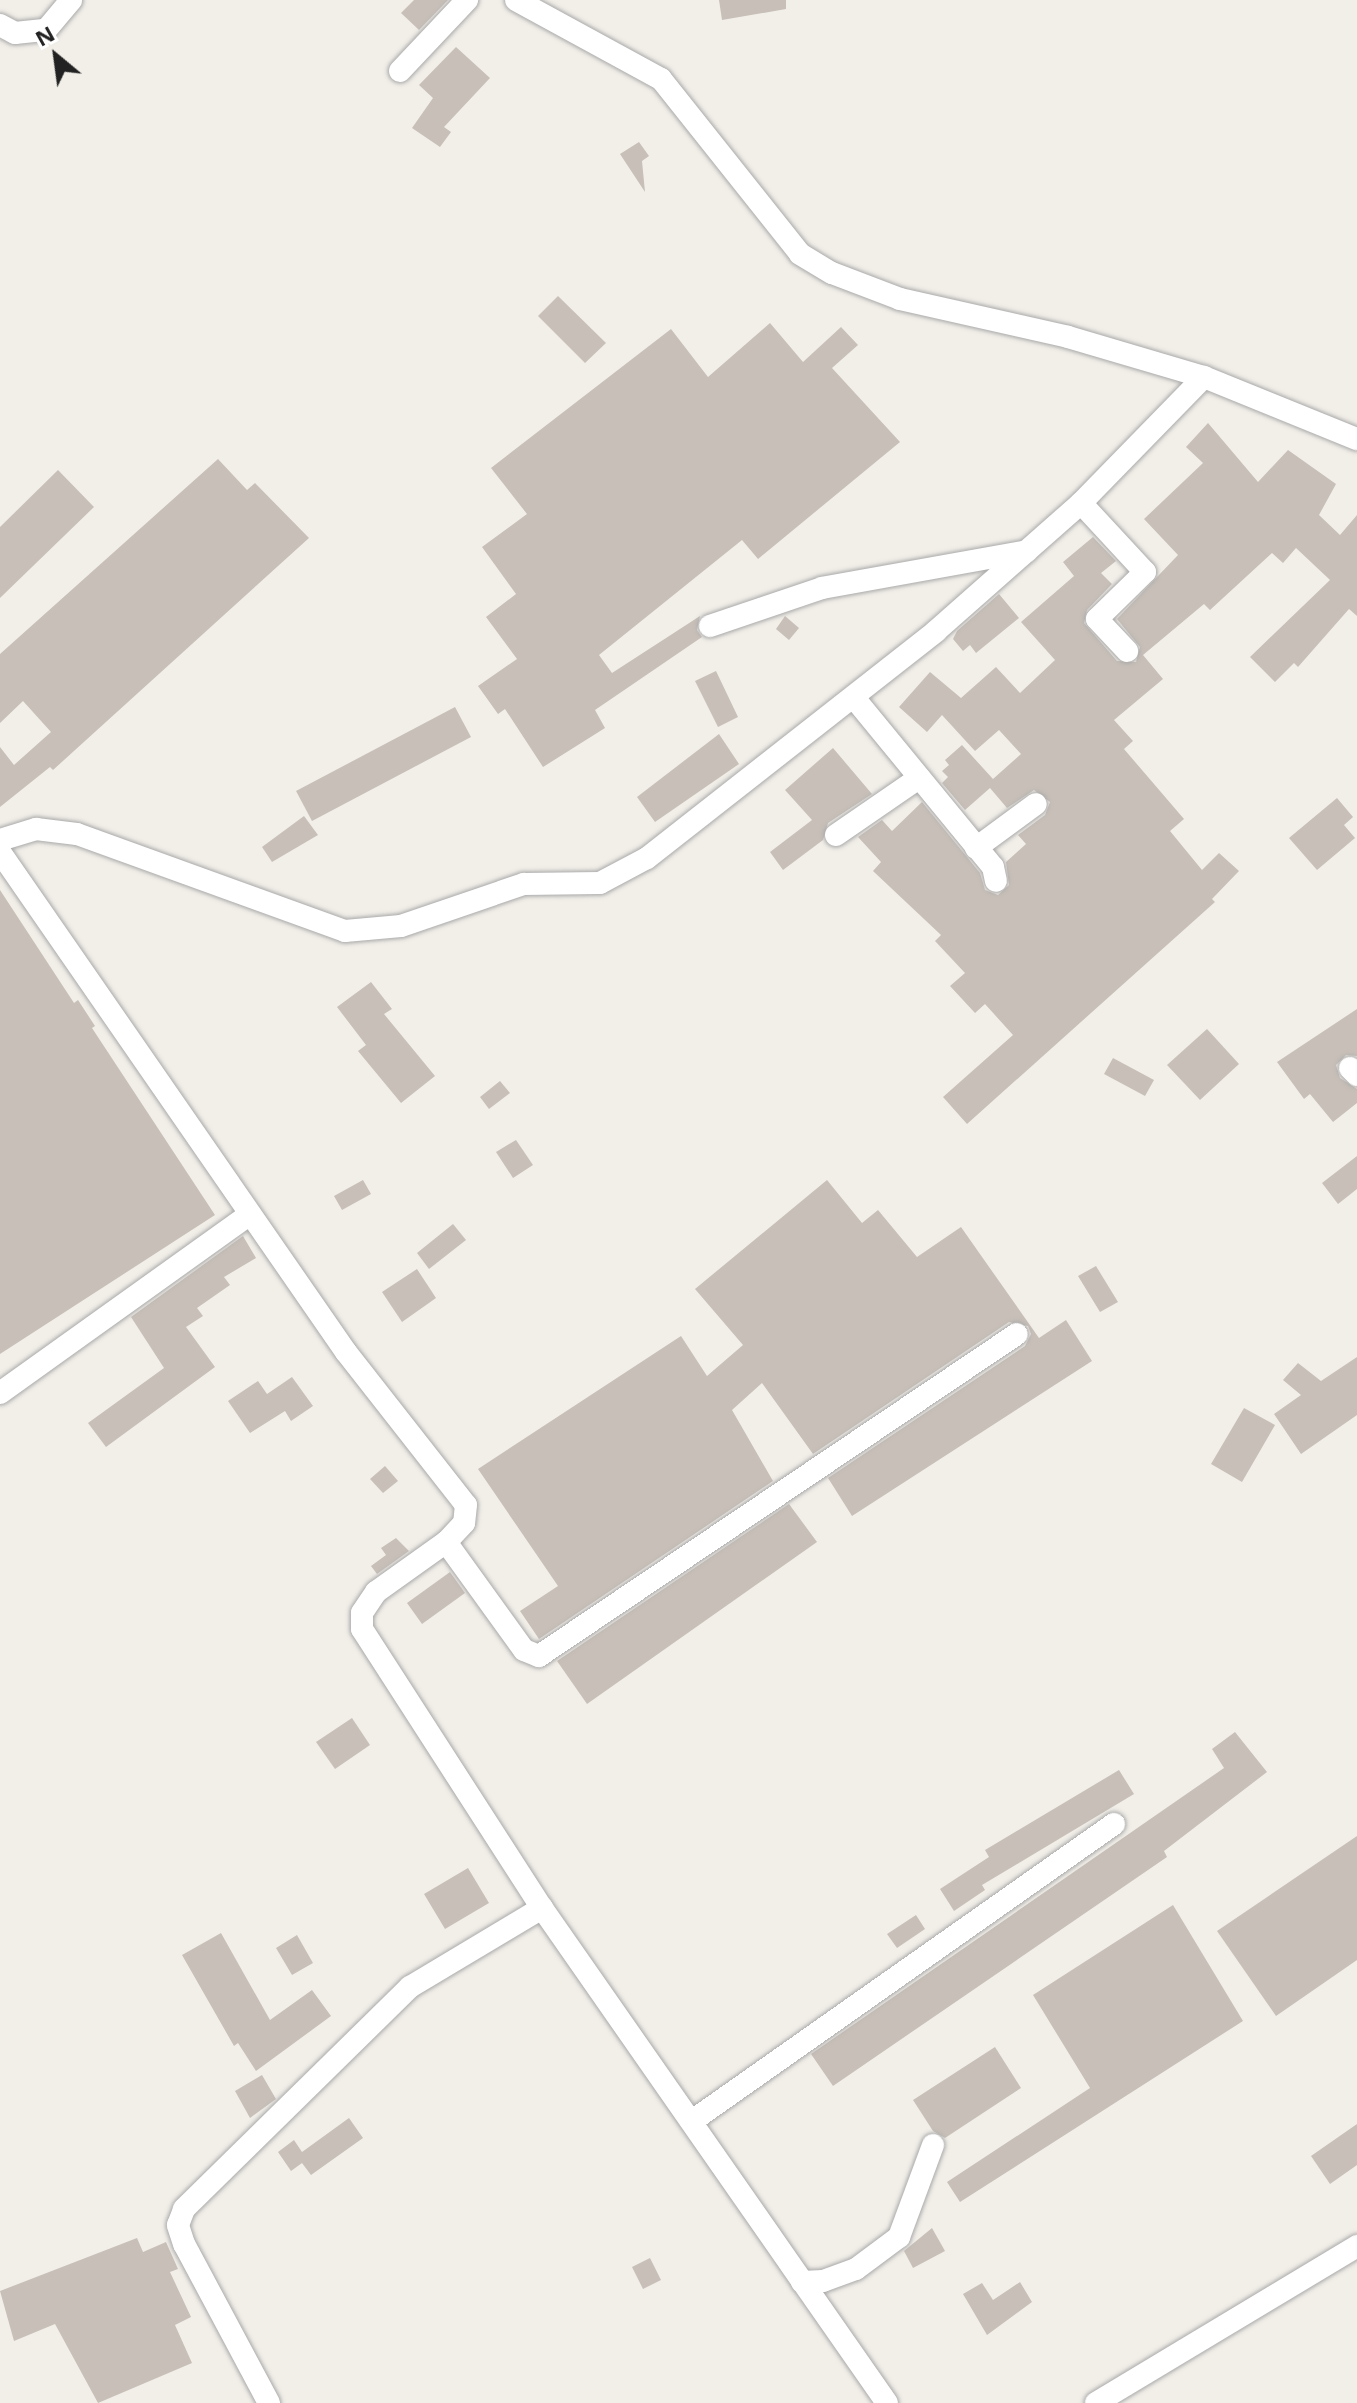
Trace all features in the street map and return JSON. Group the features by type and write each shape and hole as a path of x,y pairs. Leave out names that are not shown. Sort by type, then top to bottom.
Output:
{"street":[{"path":"0,25 15,33 46,30 71,0"},
{"path":"400,71 467,0"},
{"path":"516,0 661,79 800,254 832,273 900,299 1068,337 1204,377 1357,439"},
{"path":"0,840 36,829 77,834 345,931 401,926 524,884 600,883 647,858 855,699 1031,550 1204,377"},
{"path":"1081,503 1145,572 1097,619 1127,651"},
{"path":"710,626 822,588 1031,550"},
{"path":"855,699 993,867 996,881"},
{"path":"836,835 919,778"},
{"path":"976,848 1036,804"},
{"path":"0,852 346,1352 466,1505 464,1523 446,1542 376,1592 362,1613 362,1629 542,1908 887,2403"},
{"path":"0,1393 250,1214"},
{"path":"446,1542 524,1650 539,1656 1017,1334"},
{"path":"692,2121 1114,1824"},
{"path":"269,2403 184,2244 178,2225 184,2209 410,1987 542,1908"},
{"path":"802,2282 823,2281 856,2269 899,2237 933,2145"},
{"path":"1096,2403 1357,2246"}],"building":[{"path":"414,0 448,0 419,30 401,13"},
{"path":"719,0 786,0 786,9 722,20"},
{"path":"456,47 490,78 444,127 451,132 440,147 412,128 433,98 419,85"},
{"path":"639,142 649,156 642,161 645,192 620,154"},
{"path":"558,296 606,343 585,363 538,316"},
{"path":"770,323 803,362 841,327 858,345 832,368 900,442 758,559 742,540 599,655 612,673 700,616 697,630 702,637 595,710 605,728 543,767 505,709 498,714 478,686 517,659 486,617 516,594 482,547 527,514 491,468 671,329 708,377"},
{"path":"1208,423 1258,482 1288,450 1336,484 1319,515 1340,535 1357,515 1357,616 1349,609 1298,667 1294,663 1275,682 1250,657 1330,580 1296,548 1283,563 1272,553 1210,610 1204,604 1143,655 1163,679 1114,720 1133,741 1124,749 1184,819 1170,831 1202,870 1219,853 1239,871 1212,899 1215,902 967,1124 943,1097 1013,1035 985,1004 975,1013 950,986 965,973 935,941 941,935 873,871 881,862 858,837 882,820 892,831 922,802 980,873 985,890 998,895 1009,885 1006,862 1026,844 1018,835 1045,815 1050,802 1034,790 1007,808 990,788 965,810 942,783 948,777 942,771 949,765 945,760 962,745 993,779 1021,754 999,730 975,751 942,715 927,732 899,707 930,672 961,698 996,667 1020,693 1055,660 1021,622 1074,576 1063,562 1093,537 1116,561 1101,573 1112,584 1087,610 1084,623 1117,661 1136,662 1140,647 1117,619 1178,555 1144,519 1203,463 1186,447"},
{"path":"218,459 247,490 255,483 309,538 53,770 50,767 0,807 0,747 14,765 51,732 23,701 0,723 0,654"},
{"path":"58,470 94,507 0,598 0,527"},
{"path":"999,594 1019,618 976,653 970,645 963,651 953,639 957,631"},
{"path":"785,616 799,628 789,640 776,629"},
{"path":"716,671 738,717 718,727 695,681"},
{"path":"455,707 471,737 312,821 296,791"},
{"path":"719,734 739,764 655,822 637,797"},
{"path":"833,748 872,794 828,823 823,840 783,870 770,852 812,820 785,790"},
{"path":"1337,798 1353,817 1344,825 1355,838 1317,870 1289,838"},
{"path":"304,816 318,835 272,862 262,847"},
{"path":"0,890 74,1003 78,1000 95,1026 92,1028 215,1215 0,1354"},
{"path":"371,982 392,1009 384,1014 435,1076 401,1103 358,1051 366,1045 337,1007"},
{"path":"1357,1009 1357,1056 1346,1055 1336,1065 1340,1078 1357,1089 1357,1103 1333,1122 1310,1094 1304,1099 1277,1062"},
{"path":"1207,1029 1239,1064 1200,1100 1167,1065"},
{"path":"1113,1058 1154,1080 1145,1096 1104,1074"},
{"path":"500,1081 510,1093 489,1109 480,1097"},
{"path":"516,1140 533,1165 513,1178 496,1152"},
{"path":"1357,1156 1357,1189 1338,1204 1322,1183"},
{"path":"363,1180 371,1194 342,1210 334,1196"},
{"path":"827,1180 862,1223 878,1210 917,1257 961,1227 1039,1338 1066,1320 1092,1361 852,1516 828,1478 1025,1346 1031,1334 1028,1326 1009,1322 813,1454 762,1383 732,1410 773,1481 539,1639 520,1611 558,1586 478,1469 681,1336 707,1376 743,1345 695,1289"},
{"path":"453,1224 466,1240 429,1269 417,1253"},
{"path":"243,1236 256,1258 224,1277 230,1285 197,1308 203,1316 186,1327 215,1367 106,1447 88,1423 164,1368 131,1317"},
{"path":"1096,1266 1118,1302 1100,1312 1078,1276"},
{"path":"417,1269 436,1298 402,1322 382,1292"},
{"path":"1357,1357 1357,1415 1301,1454 1274,1414 1301,1395 1283,1380 1298,1363 1321,1381"},
{"path":"292,1377 313,1406 291,1421 285,1411 250,1433 228,1401 258,1381 267,1394"},
{"path":"1244,1408 1275,1425 1242,1482 1211,1464"},
{"path":"385,1466 398,1481 383,1493 370,1479"},
{"path":"789,1504 817,1542 587,1704 557,1661"},
{"path":"396,1538 409,1551 377,1574 371,1566 386,1555 381,1548"},
{"path":"450,1572 465,1593 422,1624 407,1603"},
{"path":"352,1718 370,1745 335,1769 316,1742"},
{"path":"1235,1732 1267,1772 1164,1851 1167,1857 833,2086 811,2054 1224,1768 1212,1749"},
{"path":"1119,1770 1134,1794 982,1885 985,1890 954,1911 940,1889 989,1857 985,1850"},
{"path":"1357,1836 1357,1960 1276,2016 1217,1931"},
{"path":"468,1868 489,1903 445,1929 424,1894"},
{"path":"1173,1905 1243,2021 960,2202 947,2182 1090,2088 1033,1995"},
{"path":"916,1915 925,1929 897,1948 887,1934"},
{"path":"221,1933 270,2020 312,1990 331,2016 256,2071 238,2043 234,2046 182,1955"},
{"path":"297,1935 313,1963 292,1975 276,1948"},
{"path":"995,2047 1021,2088 945,2138 933,2131 913,2100"},
{"path":"262,2075 276,2099 250,2118 235,2091"},
{"path":"349,2118 363,2138 311,2175 302,2163 291,2171 278,2152 294,2140 302,2152"},
{"path":"1357,2124 1357,2165 1330,2184 1311,2156"},
{"path":"932,2228 945,2251 913,2268 904,2251"},
{"path":"137,2238 143,2252 166,2242 178,2269 170,2272 191,2317 175,2325 192,2363 98,2403 55,2324 14,2341 0,2291"},
{"path":"650,2258 661,2280 643,2289 632,2267"},
{"path":"1020,2282 1032,2302 987,2335 963,2294 982,2283 993,2300"}]}
